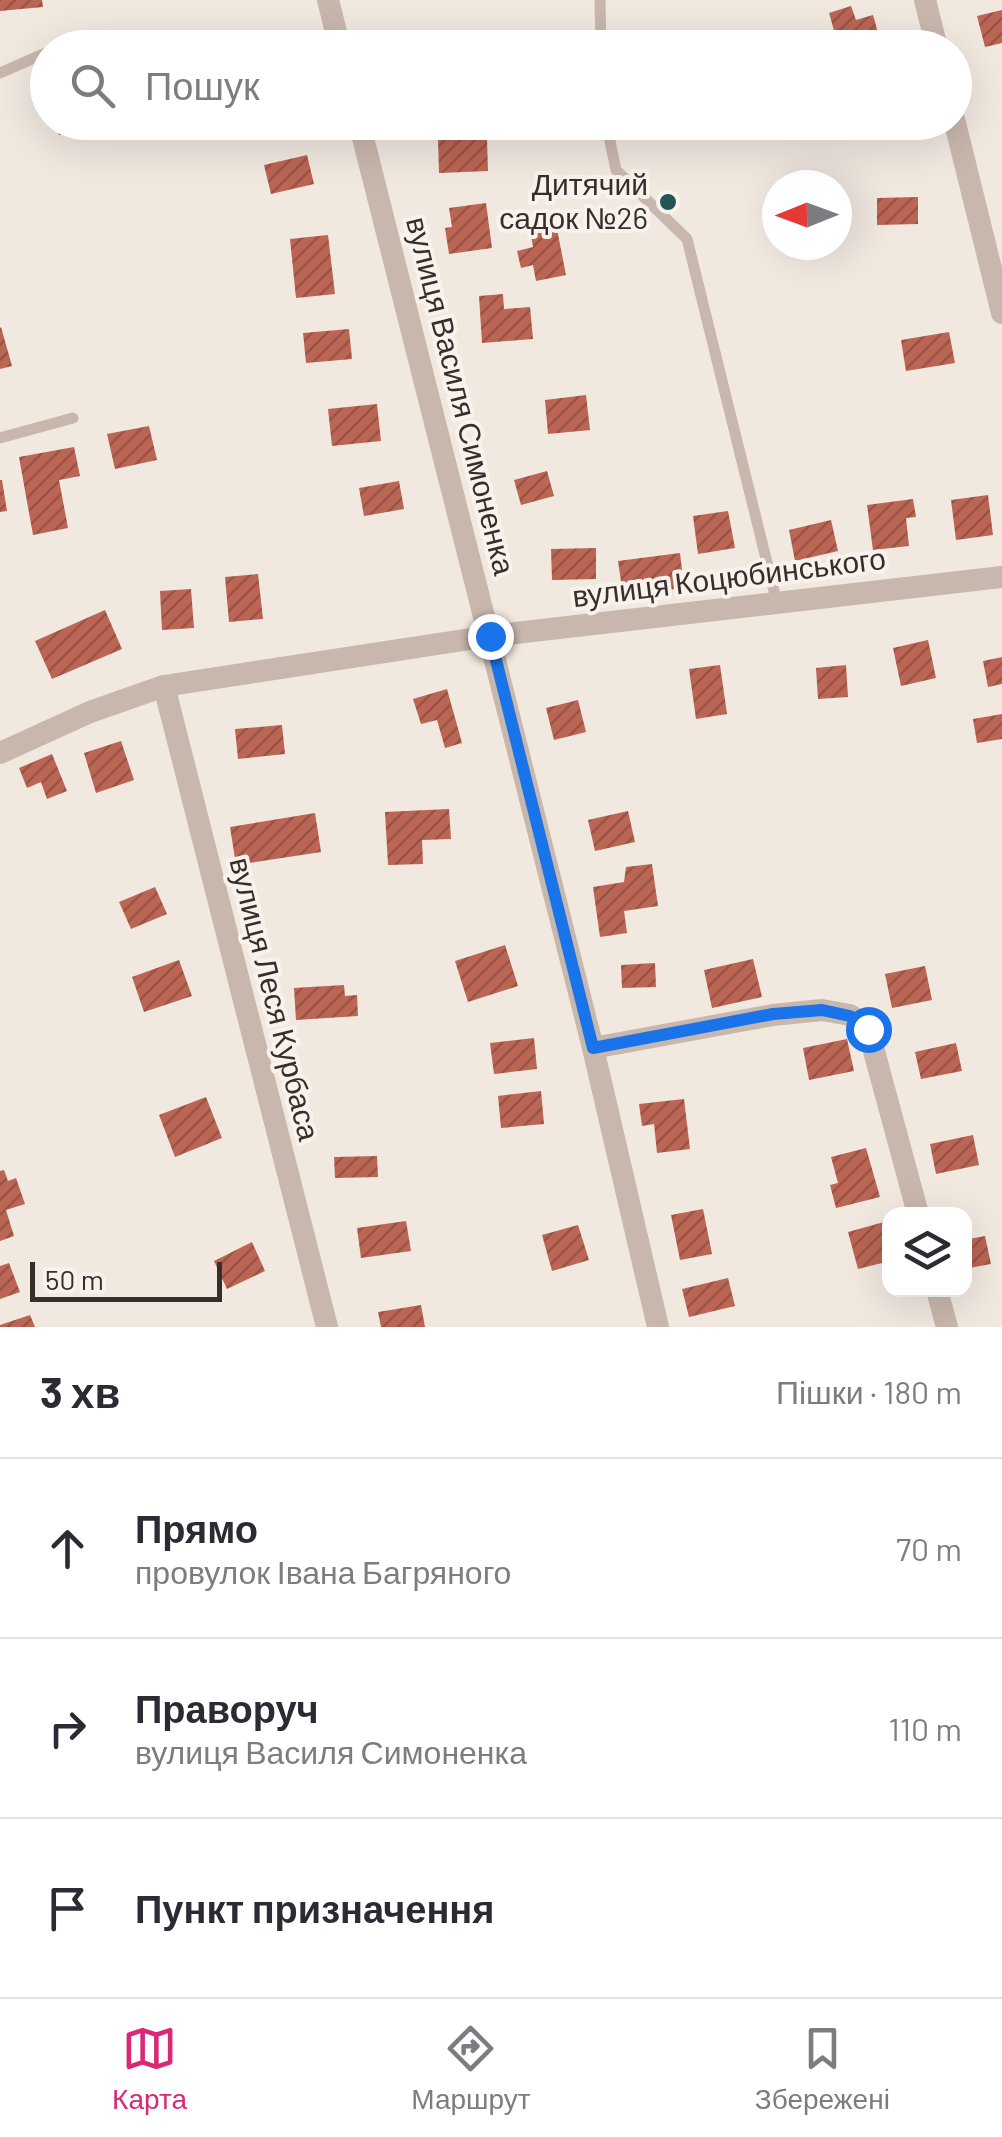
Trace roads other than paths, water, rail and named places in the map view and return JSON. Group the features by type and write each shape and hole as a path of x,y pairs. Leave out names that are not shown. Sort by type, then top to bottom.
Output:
{"street":[{"path":"328,0 336,30"},
{"path":"925,0 932,30"},
{"name":"вулиця Василя Симоненка","path":"364,140 593,1048 658,1327"},
{"path":"959,140 1002,314"},
{"name":"вулиця Коцюбинського","path":"0,754 90,712 164,686 490,636 1002,577"},
{"name":"вулиця Леся Курбаса","path":"164,686 326,1327"},
{"path":"593,1048 773,1014 822,1010 850,1016 868,1029 916,1207"},
{"path":"939,1297 947,1327"}],"lane":[{"path":"600,0 600,30"},
{"path":"0,73 30,60"},
{"path":"610,140 616,170 686,239 777,603"},
{"path":"0,438 74,418"}],"place":[{"name":"Дитячий садок №26","path":"668,202"}]}
